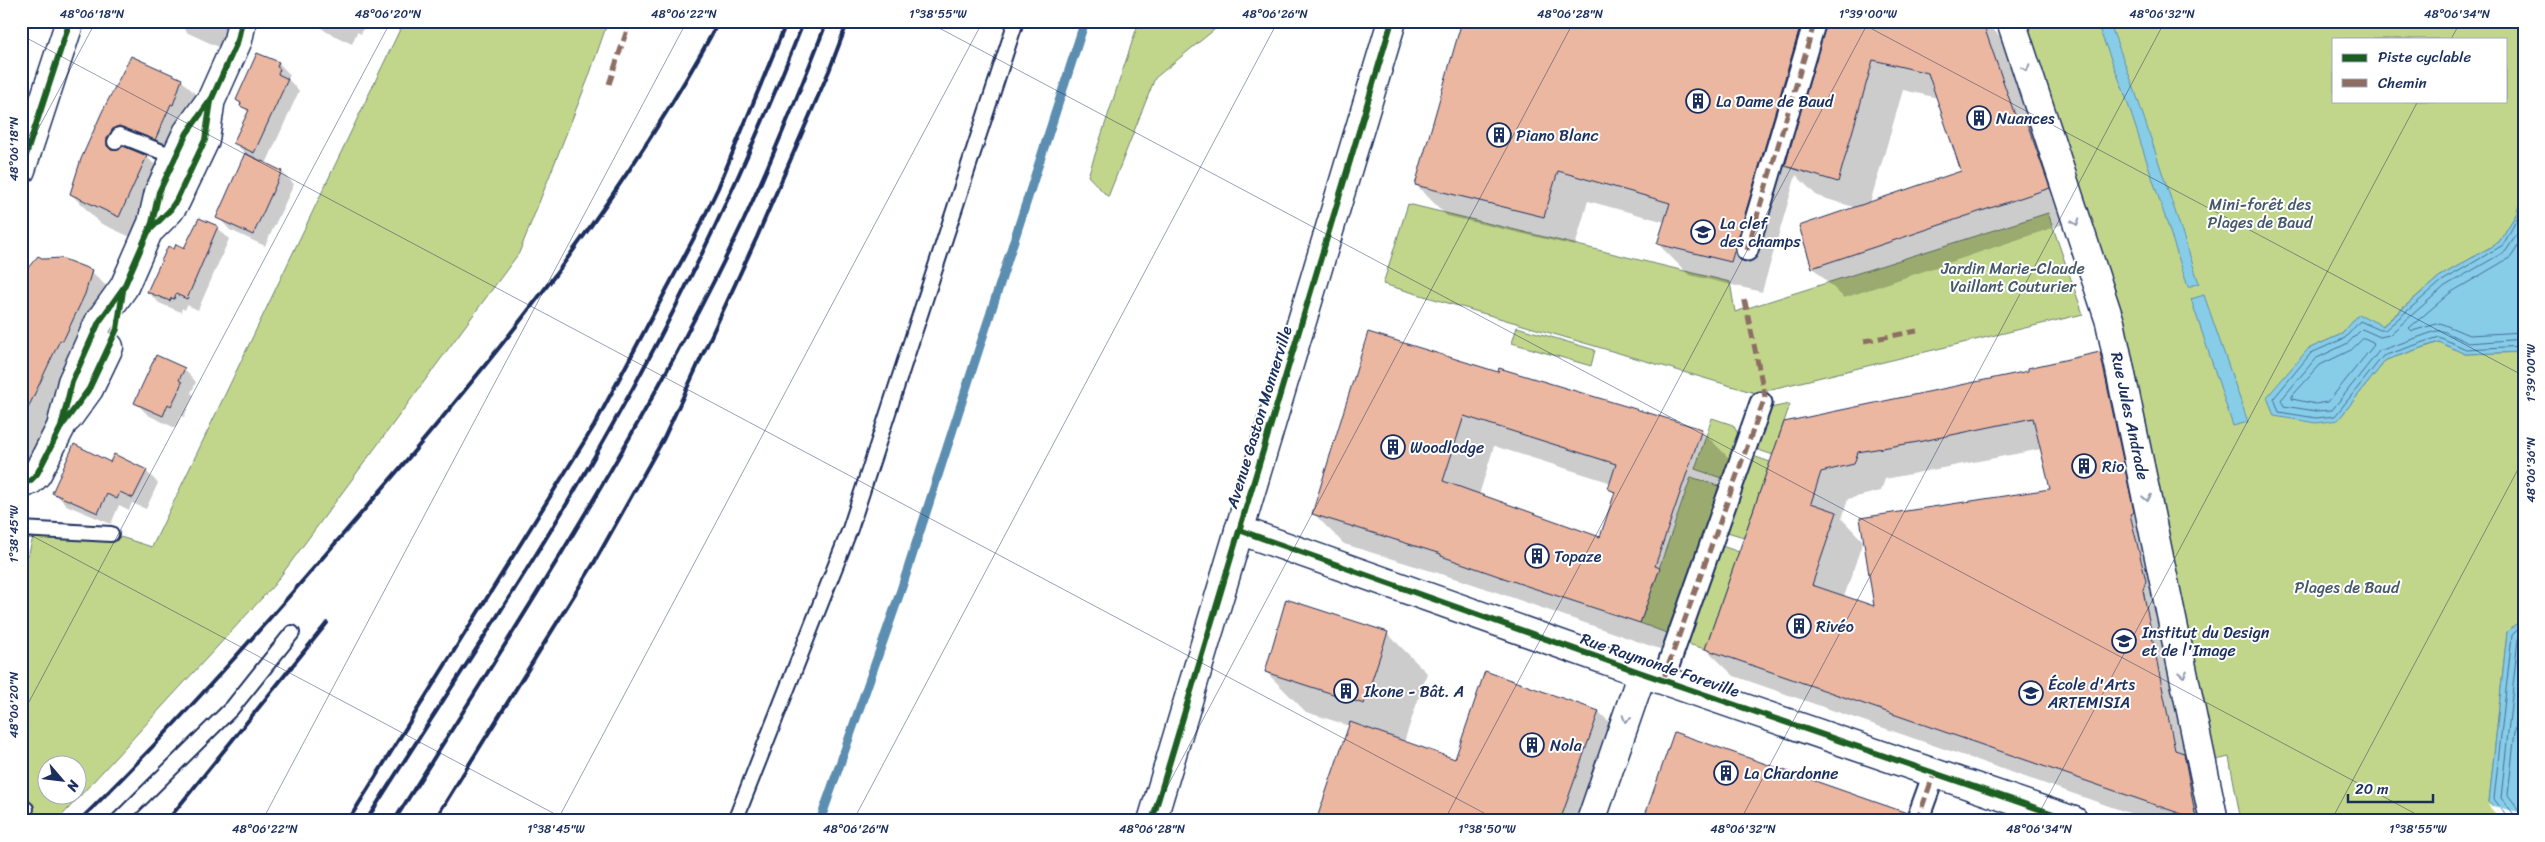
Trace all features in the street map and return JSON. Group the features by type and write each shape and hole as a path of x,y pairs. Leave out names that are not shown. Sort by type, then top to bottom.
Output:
{"street":[{"path":"21,170 70,21"},
{"name":"Avenue Gaston Monnerville","path":"1152,821 1392,21"},
{"path":"1748,250 1815,21"},
{"name":"Rue Jules Andrade","path":"2010,21 2110,322 2214,821"},
{"path":"21,484 31,480 37,474 61,427 89,389 117,329 124,287 149,231 159,192 187,132 212,98 245,28"},
{"path":"149,231 170,210 205,140 212,98"},
{"path":"1591,821 1653,677 1761,404"},
{"name":"Rue Raymonde Foreville","path":"1239,530 1653,677 2074,821"},
{"path":"1917,821 1934,774"}],"lane":[{"path":"735,821 850,529 1016,21"},
{"path":"119,134 175,157"},
{"path":"21,528 111,534"},
{"path":"118,821 232,708 292,633"}],"green space":[{"path":"404,21 608,21 588,79 519,253 274,585 88,787 88,754 38,754 38,804 73,804 57,821 21,821 21,566 28,556 35,530 111,534 152,547"},
{"path":"1139,21 1225,21 1155,78 1108,197 1088,176"},
{"name":"Plages de Baud","path":"2020,21 2524,21 2524,108 2521,117 2524,140 2524,189 2517,213 2499,242 2439,277 2382,326 2359,315 2342,334 2308,349 2338,420 2386,360 2440,342 2465,354 2524,352 2524,617 2507,632 2489,802 2505,821 2241,821 2229,757 2212,761"},
{"name":"Jardin Marie-Claude Vaillant Couturier","path":"1408,204 1730,282 1735,312 2048,213 2083,314 1755,393 1383,284"},
{"path":"1517,327 1595,350 1591,366 1512,343"},
{"path":"1790,404 1773,455 1756,449 1770,408"},
{"path":"1712,418 1733,425 1741,439 1727,480 1695,469"},
{"path":"1753,456 1770,462 1744,537 1727,532"},
{"path":"1691,477 1724,488 1672,635 1640,623"},
{"path":"1722,546 1739,552 1705,649 1688,644"}],"water":[{"path":"2096,21 2109,21 2134,88 2199,283 2188,287 2124,92"},
{"path":"2524,189 2524,352 2465,354 2439,342 2386,360 2338,420 2316,423 2274,416 2267,397 2308,349 2342,334 2359,314 2383,326 2439,277 2499,242 2517,213"},
{"path":"2204,295 2248,422 2233,426 2191,299"},
{"path":"2524,617 2524,821 2505,821 2489,802 2507,632"}],"pier":[{"path":"2488,805 2519,812 2520,821 2500,819"}],"building":[{"path":"1462,21 1802,21 1731,262 1657,244 1670,203 1558,171 1544,217 1415,185"},
{"path":"1827,21 1982,21 2017,121 2027,123 2050,188 1812,268 1799,226 1961,171 1928,73 1873,60 1838,182 1785,166"},
{"path":"257,53 279,62 277,67 280,69 278,74 288,79 254,153 233,143 249,110 240,106 241,103 236,100"},
{"path":"131,56 182,79 173,105 171,104 155,140 119,126 114,128 107,138 107,146 111,150 119,150 123,146 147,156 119,217 70,194 81,159 102,112"},
{"path":"245,153 282,171 253,235 216,218"},
{"path":"199,218 218,226 187,299 176,294 174,299 171,298 170,301 147,292 168,246 174,249 176,244 184,248"},
{"path":"38,256 44,259 61,258 92,270 85,294 63,341 60,340 21,423 21,276"},
{"path":"1368,332 1498,372 1499,368 1702,429 1655,566 1660,568 1640,623 1524,585 1441,556 1441,554 1312,514","holes":["1464,416 1616,464 1608,489 1615,492 1600,537 1443,481"]},
{"path":"2100,352 2134,512 2130,514 2146,581 2143,590 2175,750 2184,753 2196,819 1705,649 1784,422 2028,371 2028,368","holes":["2033,418 2050,489 1860,518 1874,606 1812,585 1837,512 1811,503 1821,472 1854,464 1858,452 1918,442"]},
{"path":"156,355 185,368 179,380 182,382 177,394 171,406 168,404 163,416 134,403"},
{"path":"74,444 110,462 114,454 147,470 133,498 120,492 117,499 107,494 98,513 52,493"},
{"name":"Ikone - Bât. A","path":"1286,599 1388,632 1364,704 1265,672"},
{"path":"1485,671 1599,711 1560,821 1316,821 1350,722 1455,759"},
{"name":"La Chardonne","path":"1674,732 1907,813 1905,821 1643,821"}],"waterway":[{"path":"820,821 901,590 1085,21"}],"railway":[{"path":"79,821 152,748 256,634 458,399 552,279 597,217 681,88 719,21"},
{"path":"348,821 594,426 696,234 718,188 787,21"},
{"path":"366,821 551,530 637,381 714,229 783,74 804,21"},
{"path":"394,821 578,526 665,375 744,220 787,121 827,21"},
{"path":"434,821 594,563 664,438 757,237 829,71 848,21"},
{"path":"167,821 327,623"}],"marked path":[{"path":"609,84 630,21"},
{"path":"1747,250 1815,21"},
{"path":"1663,680 1765,397 1744,297"},
{"path":"1864,341 1917,331"},
{"path":"1917,821 1934,774"}],"cycle path":[{"path":"21,170 70,21"},
{"path":"21,485 31,480 37,474 61,427 72,382 99,322 124,287 152,223 159,192 187,133 212,98 238,40 242,21"},
{"path":"1152,821 1392,21"},
{"path":"149,231 170,210 176,201 205,140 211,101"},
{"path":"64,423 89,389 117,329 123,291"},
{"path":"1239,530 1642,673 2074,821"}],"place":[{"name":"La Dame de Baud","path":"1698,101"},
{"name":"Nuances","path":"1979,118"},
{"name":"Piano Blanc","path":"1499,135"},
{"name":"La clef des champs","path":"1703,232"},
{"name":"Woodlodge","path":"1393,447"},
{"name":"Rio","path":"2084,466"},
{"name":"Topaze","path":"1537,556"},
{"name":"Rivéo","path":"1799,626"},
{"name":"Institut du Design et de l'Image","path":"2124,641"},
{"name":"Ikone - Bât. A","path":"1346,691"},
{"name":"École d'Arts ARTEMISIA","path":"2031,693"},
{"name":"Nola","path":"1532,745"},
{"name":"La Chardonne","path":"1726,773"}],"park label":[{"name":"Mini-forêt des Plages de Baud","path":"2260,213"}]}
